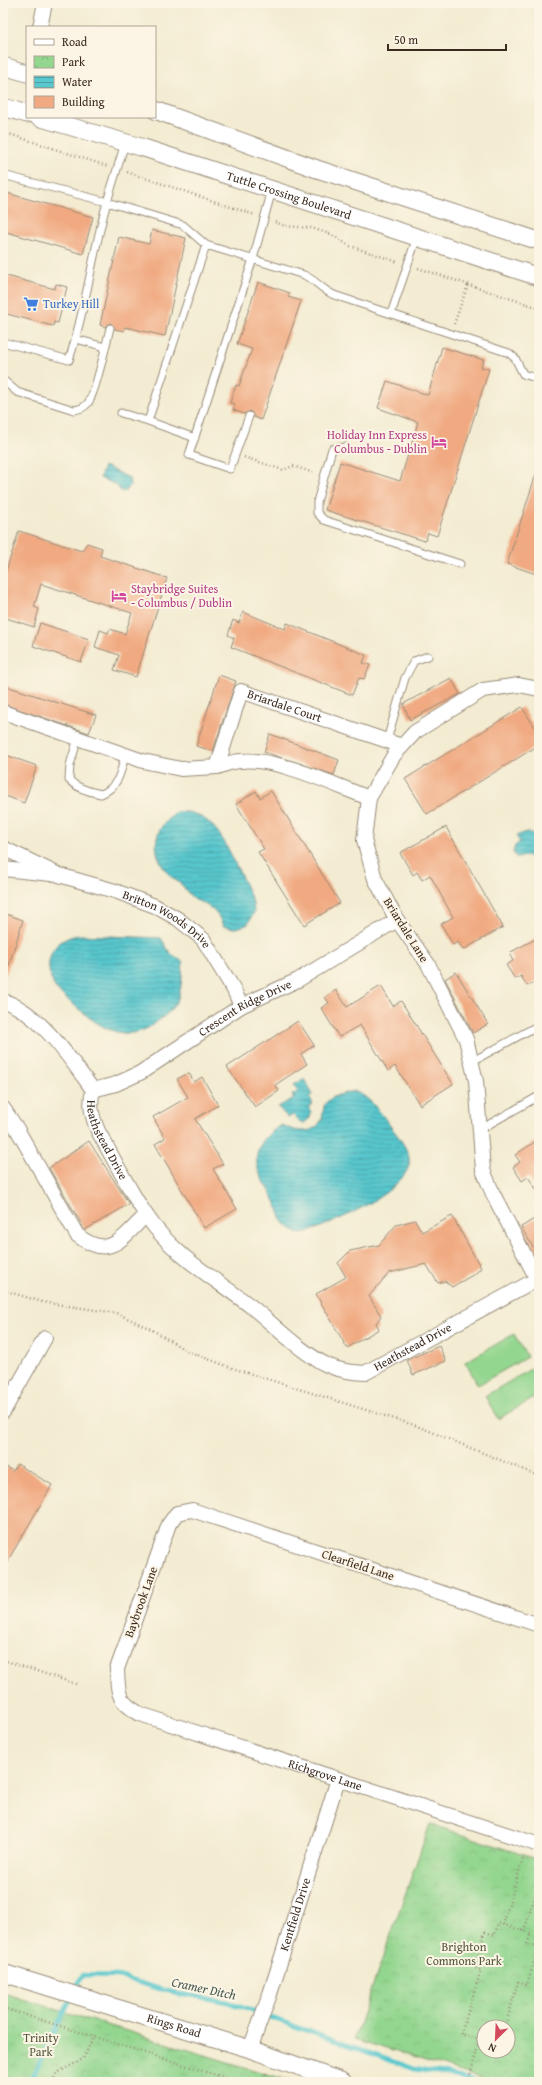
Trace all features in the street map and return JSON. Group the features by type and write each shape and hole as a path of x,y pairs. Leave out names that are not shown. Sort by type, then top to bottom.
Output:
{"street":[{"path":"40,26 45,3"},
{"path":"3,66 26,73"},
{"path":"3,107 26,114"},
{"path":"156,110 317,169 539,241"},
{"name":"Tuttle Crossing Boulevard","path":"41,118 125,143 539,277"},
{"name":"Briardale Lane","path":"479,1130 476,1081 466,1039 428,964 396,920 375,879 368,858 364,840 369,798 385,769 402,746 415,732 483,690 519,685 539,689"},
{"name":"Briardale Court","path":"217,767 241,691 402,746"},
{"path":"3,712 143,761 181,769 217,767 241,760 266,762 300,772 369,798"},
{"name":"Britton Woods Drive","path":"3,848 59,875 115,891 155,906 178,919 203,939 234,990 241,1006"},
{"name":"Britton Woods Drive","path":"3,870 59,875"},
{"name":"Crescent Ridge Drive","path":"93,1090 116,1084 140,1073 241,1006 298,980 396,920"},
{"name":"Heathstead Drive","path":"3,1001 12,1003 39,1024 61,1046 93,1090 90,1104 92,1117 98,1131 146,1215 176,1250 192,1264 251,1307 292,1341 326,1365 345,1372 365,1373 537,1279 482,1170 479,1130"},
{"path":"3,1108 17,1129 77,1235 88,1243 101,1247 114,1245 146,1215"},
{"path":"3,1412 45,1338"},
{"name":"Clearfield Lane","path":"177,1513 192,1510 539,1624"},
{"name":"Baybrook Lane","path":"118,1694 117,1669 169,1524 177,1513"},
{"name":"Richgrove Lane","path":"118,1694 127,1707 140,1714 539,1845"},
{"name":"Kentfield Drive","path":"250,2049 270,1994 338,1779"},
{"name":"Rings Road","path":"3,1973 250,2049 343,2082"}],"lane":[{"path":"3,342 69,360 76,340 97,238 125,143"},
{"path":"3,176 107,202 183,225 206,245 304,275 316,281 327,292 334,296 509,353 515,358 523,374 539,379"},
{"path":"249,416 230,469 189,455 253,259 272,190"},
{"path":"391,314 417,237"},
{"path":"148,422 206,245"},
{"path":"3,380 17,392 74,410 82,409 88,403 94,389 110,328"},
{"path":"76,340 105,347"},
{"path":"121,412 195,438"},
{"path":"346,447 332,449 323,476 317,502 317,513 324,520 460,564"},
{"path":"387,740 404,678 414,661 428,656"},
{"path":"78,738 70,765 69,780 74,785 102,794 112,788 118,780 125,755"},
{"path":"472,1062 539,1025"},
{"path":"479,1130 539,1096"}],"path":[{"path":"451,334 468,285"},
{"path":"235,454 283,470 293,466 323,476"},
{"path":"3,1290 42,1302 116,1313 151,1329 187,1351 232,1368 417,1426 539,1476"},
{"path":"3,1660 79,1686"},
{"path":"503,1925 523,1858"},
{"path":"524,1931 539,1883"},
{"path":"476,2039 461,2034 481,1970 474,1968 485,1932 494,1935 498,1923 531,1933 527,1944 538,1948 527,1985 518,1982 507,2019"},
{"path":"3,2008 238,2082"},
{"path":"54,2082 57,2073 83,2059 94,2036"},
{"path":"468,2082 476,2059"}],"green space":[{"path":"514,1334 527,1357 478,1385 465,1362"},
{"path":"534,1367 539,1376 539,1395 498,1419 485,1396"},
{"name":"Brighton Commons Park","path":"430,1824 539,1860 539,2082 494,2082 354,2039"},
{"name":"Trinity Park","path":"3,1993 293,2082 3,2082"}],"water":[{"path":"104,466 129,478 130,485 126,491 121,491 115,484 100,478"},
{"path":"177,812 188,812 207,820 226,844 253,903 254,912 247,925 235,928 223,926 215,912 205,904 192,897 183,886 169,874 162,864 156,848 159,832 169,818"},
{"path":"527,832 536,835 539,838 539,855 532,861 528,855 517,858 513,852 515,846 520,842 516,836"},
{"path":"79,935 161,938 170,953 183,962 182,980 179,994 176,1002 167,1014 148,1028 137,1032 118,1032 98,1024 67,999 55,987 51,978 49,961 55,947 61,941 69,937"},
{"path":"304,1079 313,1095 309,1097 313,1104 308,1107 311,1112 310,1118 304,1123 299,1121 293,1115 288,1118 278,1107 294,1098 292,1095 298,1092 294,1085"},
{"path":"356,1091 375,1107 397,1135 404,1145 408,1155 409,1165 403,1176 393,1187 379,1197 345,1216 301,1234 284,1223 271,1193 259,1173 257,1158 260,1146 267,1136 282,1125 298,1131 314,1128 322,1119 324,1106 331,1098"}],"building":[{"path":"3,192 93,217 83,254 3,231"},
{"path":"152,230 186,238 165,336 125,327 124,331 115,329 111,323 105,327 100,325 119,237 149,244"},
{"name":"Turkey Hill","path":"3,275 55,289 56,284 67,287 58,323 54,322 53,326 3,313"},
{"path":"258,282 290,293 288,297 301,301 261,420 254,417 250,411 244,414 233,410 235,404 230,403 236,385 239,386 252,349 237,344"},
{"name":"Holiday Inn Express Columbus - Dublin","path":"442,347 484,360 481,367 489,369 437,536 428,533 425,541 325,510 340,462 400,481 418,422 378,408 387,381 428,395"},
{"path":"536,474 539,474 539,575 507,564"},
{"name":"Staybridge Suites - Columbus / Dublin","path":"19,531 82,551 87,543 102,548 100,556 167,578 136,677 114,670 119,655 95,647 100,630 108,633 110,629 125,634 132,613 41,584 34,607 39,609 34,627 3,617 3,580"},
{"path":"243,612 285,629 287,623 366,655 363,663 370,665 364,679 359,678 352,695 231,647 234,638 228,635 233,620 239,623"},
{"path":"40,623 89,639 81,662 33,646"},
{"path":"219,675 236,681 213,751 196,746"},
{"path":"451,678 460,694 410,720 403,704"},
{"path":"3,685 96,715 89,733 3,704"},
{"path":"522,707 539,734 539,745 427,814 405,779"},
{"path":"270,734 339,760 334,775 264,752"},
{"path":"3,754 37,766 24,803 3,795"},
{"path":"256,791 260,798 271,791 340,903 304,925 258,852 264,849 236,804"},
{"path":"446,827 503,927 463,950 458,942 453,945 441,924 453,917 430,875 422,880 417,872 413,875 400,853"},
{"path":"3,913 23,920 6,975 3,975"},
{"path":"539,937 539,980 527,986 521,976 515,979 506,965 513,961 509,953"},
{"path":"456,972 488,1024 473,1033 445,979"},
{"path":"381,986 393,1006 401,1001 453,1084 420,1105 395,1066 388,1071 360,1025 339,1037 321,1008 329,1003 325,997 336,990 347,1007"},
{"path":"298,1021 314,1045 301,1054 307,1064 275,1085 279,1091 255,1107 227,1067"},
{"path":"189,1073 194,1082 202,1077 218,1105 195,1119 223,1164 213,1169 237,1209 204,1228 155,1144 165,1138 153,1117 188,1097 177,1079"},
{"path":"539,1139 539,1193 528,1177 522,1181 513,1167 520,1162 515,1155"},
{"path":"89,1141 129,1204 85,1230 49,1168"},
{"path":"452,1216 481,1268 476,1273 452,1287 445,1281 438,1283 426,1264 389,1273 369,1296 381,1316 376,1323 379,1329 347,1348 316,1294 346,1277 338,1263 350,1251 379,1245 396,1225 415,1220 422,1232"},
{"path":"539,1216 539,1257 521,1227"},
{"path":"439,1346 446,1361 413,1375 407,1360"},
{"path":"17,1464 52,1485 3,1569 3,1465 13,1471"}],"waterway":[{"name":"Cramer Ditch","path":"30,2082 82,1975 118,1976 162,1990 227,2002 414,2069 454,2076 477,2082"}],"place":[{"name":"Turkey Hill","path":"31,304"},
{"name":"Holiday Inn Express Columbus - Dublin","path":"439,442"},
{"name":"Staybridge Suites - Columbus / Dublin","path":"119,596"}]}
